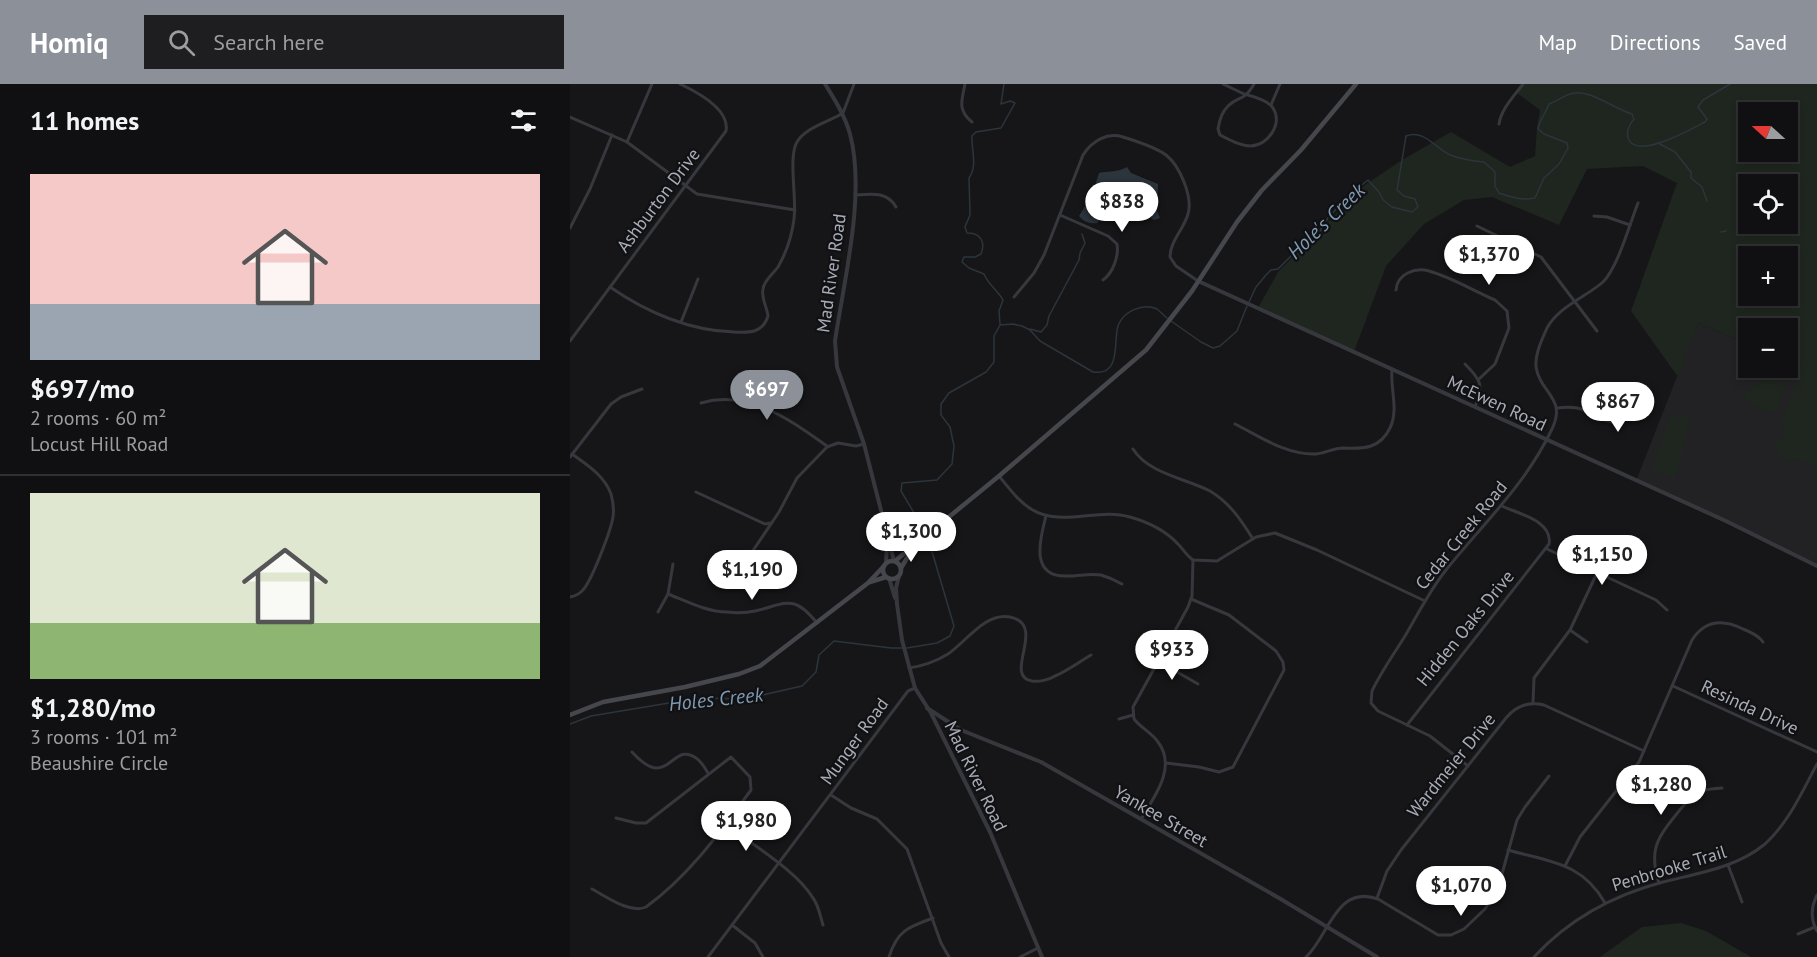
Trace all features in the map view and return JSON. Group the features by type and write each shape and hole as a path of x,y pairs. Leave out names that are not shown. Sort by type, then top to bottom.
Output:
{"main road":[{"path":"570,715 603,702 685,687 754,669 771,659 868,583 885,564 894,561 937,529 1140,356 1176,312 1237,222 1262,190 1296,156 1356,84"},
{"path":"868,583 898,576 915,545"},
{"path":"894,561 901,568"},
{"path":"885,564 882,570 887,578"}],"street":[{"path":"627,141 652,84"},
{"name":"Ashburton Drive","path":"570,341 724,134 727,126 722,114 695,92 680,84"},
{"name":"Mad River Road","path":"825,84 842,114 851,142 855,195 835,341 835,357 864,444 894,561"},
{"path":"610,287 639,305 708,331 755,332 765,324 768,316 762,295 763,287 783,256 792,228 795,210 793,156 797,142 806,133 842,114 847,107 854,84"},
{"path":"965,84 961,109 972,122"},
{"path":"1223,84 1247,95 1271,105 1275,111 1275,127 1271,135 1261,143 1244,145 1220,135 1218,127 1227,107 1247,95 1254,84"},
{"path":"1271,105 1281,84"},
{"path":"1499,124 1499,118 1523,84"},
{"path":"570,117 627,141 697,194 795,210"},
{"path":"570,228 612,135"},
{"path":"1014,297 1038,267 1083,154 1089,146 1108,136 1118,136 1161,152 1174,164 1190,198 1189,212 1172,247 1170,257 1176,266 1198,281"},
{"path":"855,195 883,195 896,207"},
{"path":"1636,384 1635,397 1626,418 1620,422 1610,423 1576,408 1557,408 1539,377 1536,357 1551,322 1601,283 1610,273 1638,203"},
{"path":"1060,214 1108,236 1117,244 1118,250 1114,264 1103,280"},
{"path":"1594,216 1607,217 1630,225"},
{"path":"1477,226 1541,257 1597,331"},
{"path":"1396,290 1399,279 1403,276 1413,271 1426,270 1496,300 1504,307 1509,319 1508,332 1495,364 1479,379"},
{"path":"680,322 698,279"},
{"name":"McEwen Road","path":"1198,281 1726,521 1817,566"},
{"path":"1465,364 1479,379 1480,393 1475,407"},
{"path":"1235,424 1283,448 1302,453 1372,447 1384,438 1393,417 1395,408 1392,369"},
{"path":"570,597 578,595 586,586 613,513 612,496 605,483 594,471 571,455 610,404 642,389"},
{"path":"701,403 718,398 745,400 793,422 828,447"},
{"name":"Cedar Creek Road","path":"1468,766 1430,736 1378,711 1373,706 1371,696 1374,687 1425,601 1447,568 1519,484 1547,440 1555,423 1557,408"},
{"path":"730,580 728,577 731,570 742,567 797,478 828,447 838,443 856,446 864,444"},
{"path":"1133,449 1139,457 1155,467 1209,491 1226,503 1254,539"},
{"path":"999,476 1025,505 1046,516 1069,517 1109,513 1129,516 1166,533 1193,560 1217,561 1254,539 1271,533 1290,538 1425,601"},
{"path":"696,492 765,524 771,523"},
{"path":"1502,506 1544,526 1549,535 1546,549 1656,600 1667,610"},
{"path":"1046,516 1038,547 1040,558 1050,571 1063,576 1101,575 1122,584"},
{"name":"Mad River Road","path":"885,564 887,538"},
{"name":"Hidden Oaks Drive","path":"1407,725 1546,549"},
{"path":"1141,819 1163,780 1166,764 1164,751 1158,741 1136,722 1133,715 1134,703 1191,599 1193,560"},
{"path":"658,612 668,594 673,564"},
{"path":"1598,573 1570,630 1534,678 1533,703 1544,705 1644,751"},
{"name":"Mad River Road","path":"898,576 896,588 902,640 915,688 990,832 1042,957"},
{"name":"Mad River Road","path":"887,578 897,604"},
{"path":"668,594 712,610 726,612 754,611 777,604 790,603 804,609 817,623"},
{"path":"1166,764 1199,767 1219,772 1233,767 1284,670 1283,662 1276,651 1229,615 1191,599"},
{"path":"909,668 938,659 952,651 984,624 1005,617 1016,619 1024,626 1026,635 1021,668 1025,677 1030,681 1052,678 1090,655"},
{"path":"1566,866 1580,837 1644,751 1692,640 1710,624 1724,622 1734,624 1754,634 1763,642"},
{"path":"1570,630 1587,642"},
{"path":"1158,661 1198,684"},
{"name":"Resinda Drive","path":"1673,686 1817,752"},
{"name":"Munger Road","path":"708,957 908,691 915,688"},
{"name":"Wardmeier Drive","path":"1376,898 1387,871 1401,850 1510,712 1533,703"},
{"name":"Yankee Street","path":"927,708 961,730 1041,762 1377,957"},
{"path":"1119,719 1133,715"},
{"path":"632,752 641,762 653,769 666,765 679,756 690,755 698,760 709,773"},
{"path":"592,890 632,908 646,907 689,870 751,790 752,784 750,777 731,757 646,823 616,818"},
{"name":"Penbrooke Trail","path":"1534,957 1564,930 1605,903 1659,883 1728,865 1757,850 1778,831 1789,816 1817,764"},
{"path":"1306,957 1314,949 1338,909 1346,902 1358,897 1376,898 1430,931 1446,936 1464,929 1485,909 1495,893 1514,828 1521,813 1549,776"},
{"path":"1659,883 1654,860 1660,835 1692,796 1701,791 1722,788"},
{"path":"831,795 851,808 877,819 907,849 949,957"},
{"path":"726,824 779,864 808,890 816,903 823,925"},
{"path":"1508,850 1566,866 1589,880 1605,903"},
{"path":"1728,865 1742,902"},
{"path":"1461,877 1495,893"},
{"path":"1798,934 1816,929 1812,910 1817,895"},
{"path":"889,957 895,941 903,932 915,924 933,918"},
{"path":"732,925 755,944 763,957"},
{"path":"1020,957 1038,948"}],"shaded area":[{"path":"1523,84 1817,84 1817,467 1797,459 1786,462 1772,443 1786,435 1781,419 1802,366 1798,364 1798,318 1738,318 1738,339 1698,323 1678,377 1631,311 1677,183 1643,166 1587,169 1559,225 1492,197 1464,200 1424,224 1386,266 1354,352 1258,308 1278,272 1365,185 1402,160 1451,132 1510,167 1535,156 1540,110 1517,93"},
{"path":"1127,167 1131,173 1158,184 1157,211 1160,218 1154,220 1148,216 1145,194 1136,189 1131,193 1129,184 1120,183 1108,190 1098,223 1087,222 1081,218 1079,216 1092,195 1099,173 1117,171"},
{"path":"1698,323 1738,339 1738,378 1798,378 1798,363 1803,365 1817,396 1817,566 1636,481"},
{"path":"1776,380 1786,384 1775,413 1770,414 1743,399 1755,383"},
{"path":"1671,415 1690,417 1676,477 1652,470"},
{"path":"1681,923 1706,931 1751,957 1600,957 1642,927"}],"waterway":[{"path":"1000,324 999,311 1003,300 984,274 969,268 962,262 964,257 975,257 981,254 983,245 981,239 975,234 967,233 965,227 970,215 969,178 974,163 972,136 976,132 1001,128 1015,103 1010,101 1001,104 1004,84"},
{"name":"Hole's Creek","path":"1249,302 1256,287 1266,275 1271,270 1278,269 1298,249 1317,235 1328,218 1349,195 1368,180 1383,200 1392,207 1412,212 1418,207 1415,199 1404,196 1397,190 1406,136 1418,135 1450,155 1484,162 1495,172 1495,186 1499,193 1530,199 1535,198 1544,178 1559,164 1568,148 1567,143 1544,134 1538,129 1549,104 1575,93 1596,97 1632,114 1634,119 1627,134 1629,140 1635,145 1643,146 1666,141 1705,122 1707,119 1698,107 1703,100 1730,84"},
{"path":"1658,143 1675,152 1691,172 1691,178 1702,187 1707,201"},
{"path":"1721,232 1726,231"},
{"path":"1030,329 1041,332 1047,325 1049,316 1079,260 1085,243 1082,234"},
{"name":"Hole's Creek","path":"1171,321 1213,348 1220,346 1237,331 1247,306"},
{"name":"Holes Creek","path":"926,533 901,491 902,483 937,480 952,464 954,446 950,427 941,415 941,404 949,393 986,372 994,362 994,336 1000,325 1022,326 1030,330 1040,341 1093,372 1102,372 1108,369 1115,356 1118,326 1124,316 1140,308 1152,307 1167,318"},
{"name":"Holes Creek","path":"907,648 937,643 950,636 954,626 928,538"},
{"name":"Holes Creek","path":"570,724 591,716 699,698 745,699 802,686 816,672 819,655 834,641 902,648"}]}
